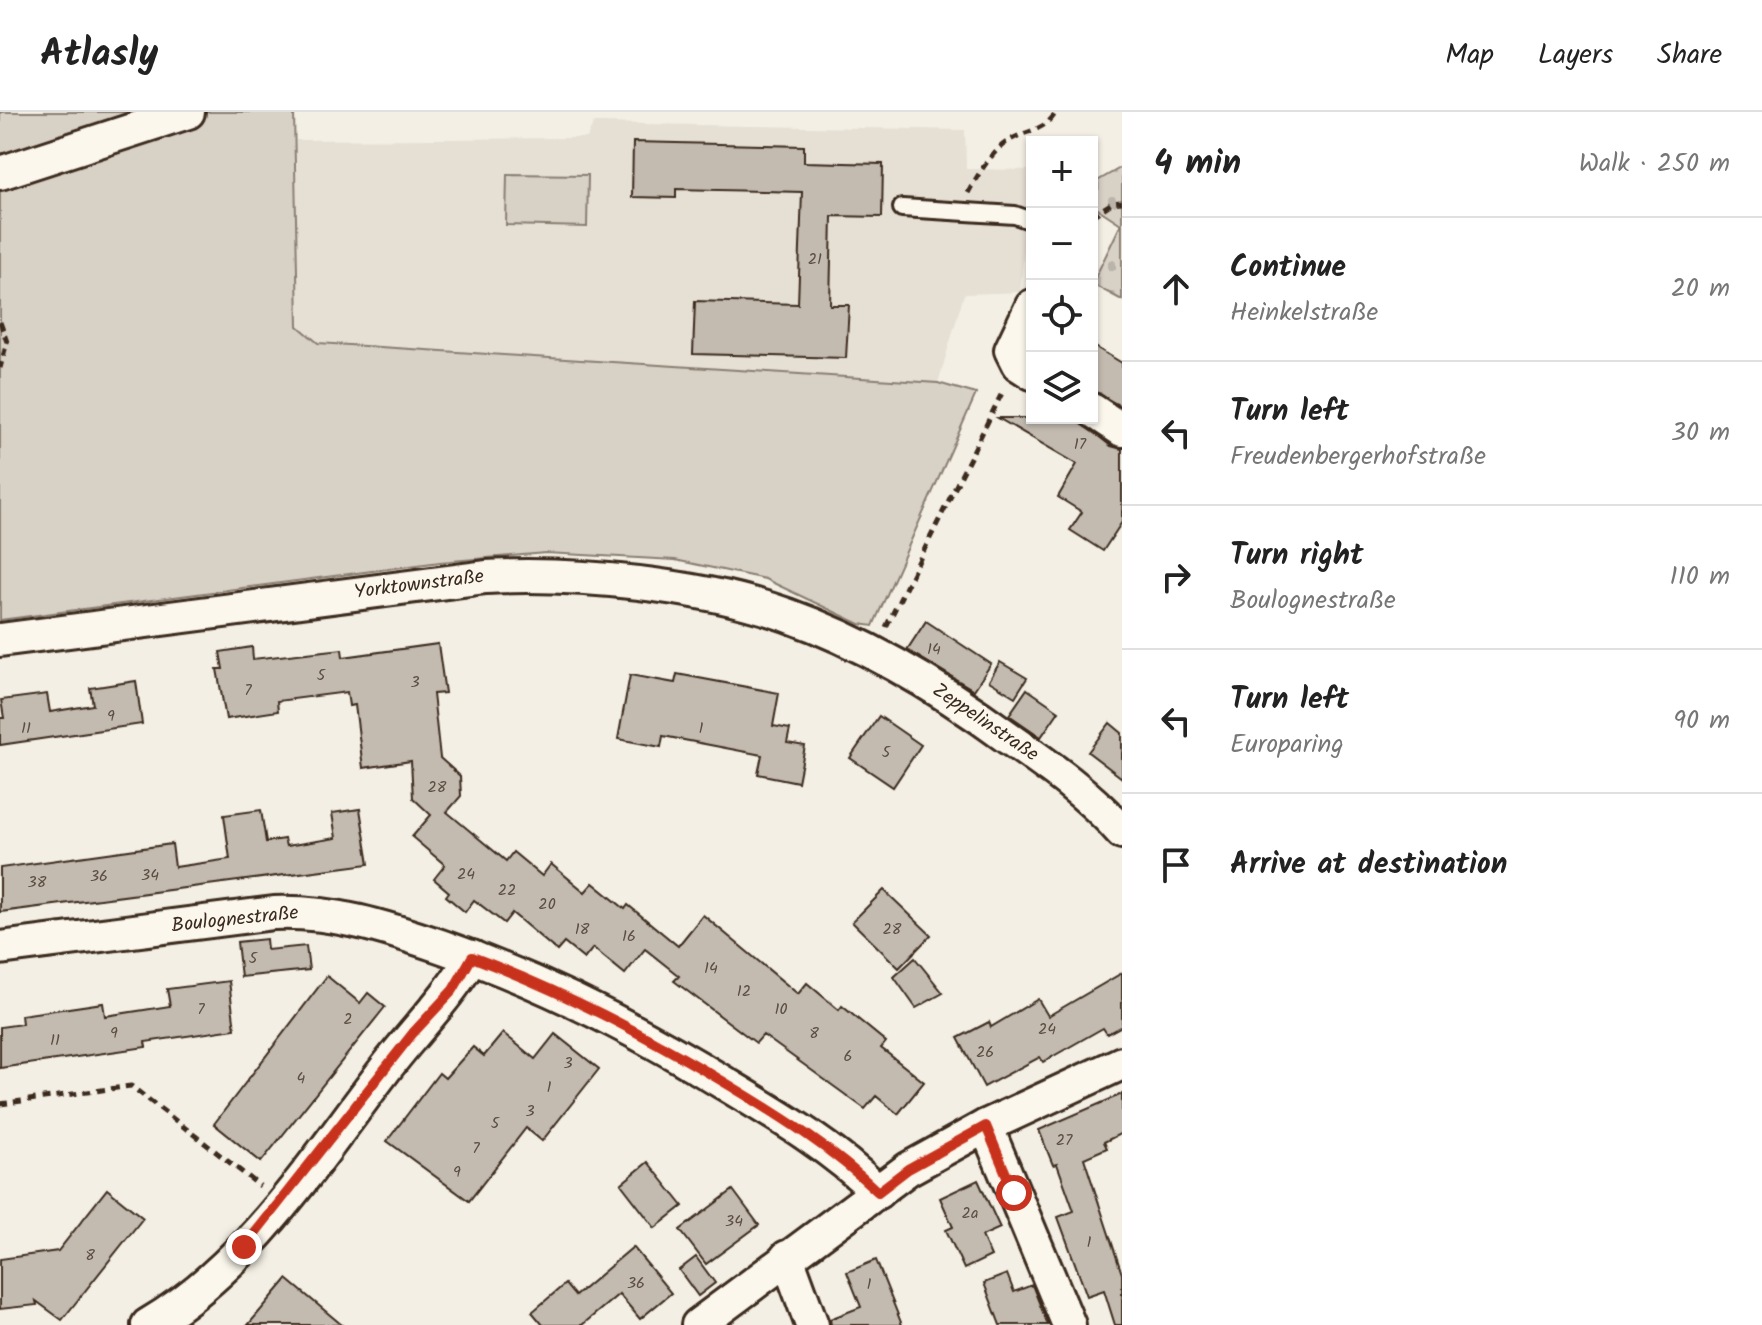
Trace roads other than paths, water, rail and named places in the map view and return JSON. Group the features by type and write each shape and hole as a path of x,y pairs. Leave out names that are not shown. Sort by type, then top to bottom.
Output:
{"street":[{"path":"0,173 188,112"},
{"path":"1025,368 1011,350 1026,319"},
{"path":"1098,414 1122,430"},
{"name":"Yorktownstraße","path":"0,640 407,586 536,574 593,578 748,604 833,634"},
{"name":"Zeppelinstraße","path":"833,634 874,653 991,725 1084,795 1122,832"},
{"name":"Boulognestraße","path":"0,948 274,913 312,912 346,916 472,957 562,992 650,1036 843,1158 878,1192"},
{"path":"148,1325 187,1316 413,1033 453,990 472,957"},
{"path":"698,1325 908,1169 986,1126 1122,1063"},
{"path":"986,1126 1069,1325"},
{"path":"787,1257 812,1325"}],"lane":[{"path":"902,208 1015,215 1026,219"}]}
